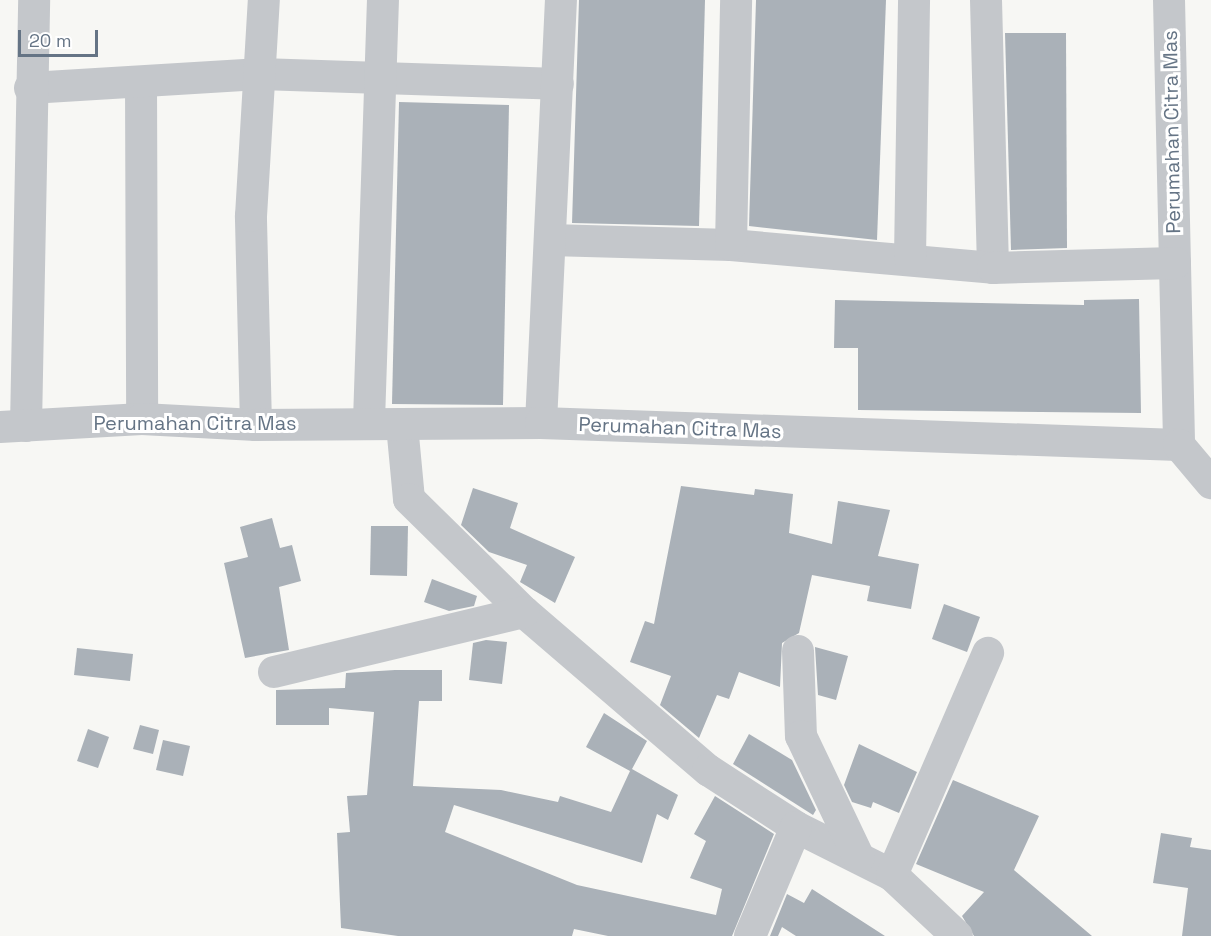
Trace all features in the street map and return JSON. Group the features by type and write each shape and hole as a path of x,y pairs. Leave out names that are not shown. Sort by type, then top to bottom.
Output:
{"street":[{"path":"13,426 34,0"},
{"path":"256,425 251,216 264,0"},
{"path":"369,421 384,0"},
{"path":"542,423 561,0"},
{"path":"731,245 736,0"},
{"path":"910,258 914,0"},
{"path":"986,0 993,268"},
{"name":"Perumahan Citra Mas","path":"13,426 142,419 256,425 369,421 402,425 542,423 1179,445 1169,0"},
{"path":"30,88 141,84 260,74 382,75 558,84"},
{"path":"141,84 142,419"},
{"path":"550,240 731,245 910,258 993,268 1175,263"},
{"path":"402,425 409,499 524,612 708,770 796,827 892,875 957,936"},
{"path":"1179,445 1211,483"},
{"path":"274,672 524,612"},
{"path":"798,651 801,736 859,858"},
{"path":"892,875 988,653"},
{"path":"750,936 796,827"}],"building":[{"path":"579,0 705,0 699,226 572,223"},
{"path":"756,0 886,0 877,240 749,226"},
{"path":"1005,33 1066,33 1067,248 1011,250"},
{"path":"399,102 509,105 503,405 392,404"},
{"path":"1139,299 1141,413 858,410 858,348 834,348 835,300 1084,305 1084,300"},
{"path":"681,486 754,495 755,489 793,494 789,533 832,544 838,501 890,510 878,556 919,564 911,609 867,601 870,586 812,575 799,633 782,643 780,687 739,672 729,699 717,695 699,738 660,705 671,676 630,662 645,621 654,624"},
{"path":"473,488 518,503 510,528 575,557 555,603 520,582 527,565 489,552 461,525"},
{"path":"272,518 280,548 292,545 301,581 279,587 289,650 245,658 224,563 248,557 240,527"},
{"path":"371,526 408,526 407,576 370,575"},
{"path":"432,579 477,596 474,606 449,611 424,602"},
{"path":"944,604 980,617 967,652 932,639"},
{"path":"486,640 507,642 502,684 469,680 473,643"},
{"path":"815,647 848,656 836,700 818,695"},
{"path":"77,648 133,654 130,681 74,675"},
{"path":"442,670 442,701 419,701 413,786 501,790 558,802 560,796 611,812 630,771 586,747 604,713 647,741 632,769 678,795 668,820 657,814 642,863 454,805 445,832 577,885 716,915 722,889 690,878 706,841 694,834 715,796 774,834 732,936 608,936 574,929 572,936 398,936 341,928 337,833 350,832 347,796 367,795 374,712 329,708 329,725 276,725 276,690 345,688 346,673"},
{"path":"140,725 159,730 153,754 133,749"},
{"path":"88,729 109,737 98,768 77,761"},
{"path":"749,734 792,760 816,810 813,815 733,764"},
{"path":"163,740 190,746 183,776 156,770"},
{"path":"859,744 917,772 899,813 873,802 871,808 852,802 844,785"},
{"path":"953,780 1039,816 1014,870 1092,936 974,936 962,916 984,892 916,864"},
{"path":"1161,833 1192,838 1190,847 1211,850 1211,936 1182,936 1188,888 1153,883"},
{"path":"812,889 885,936 796,936 782,927 778,936 770,936 787,894 804,903"}]}
